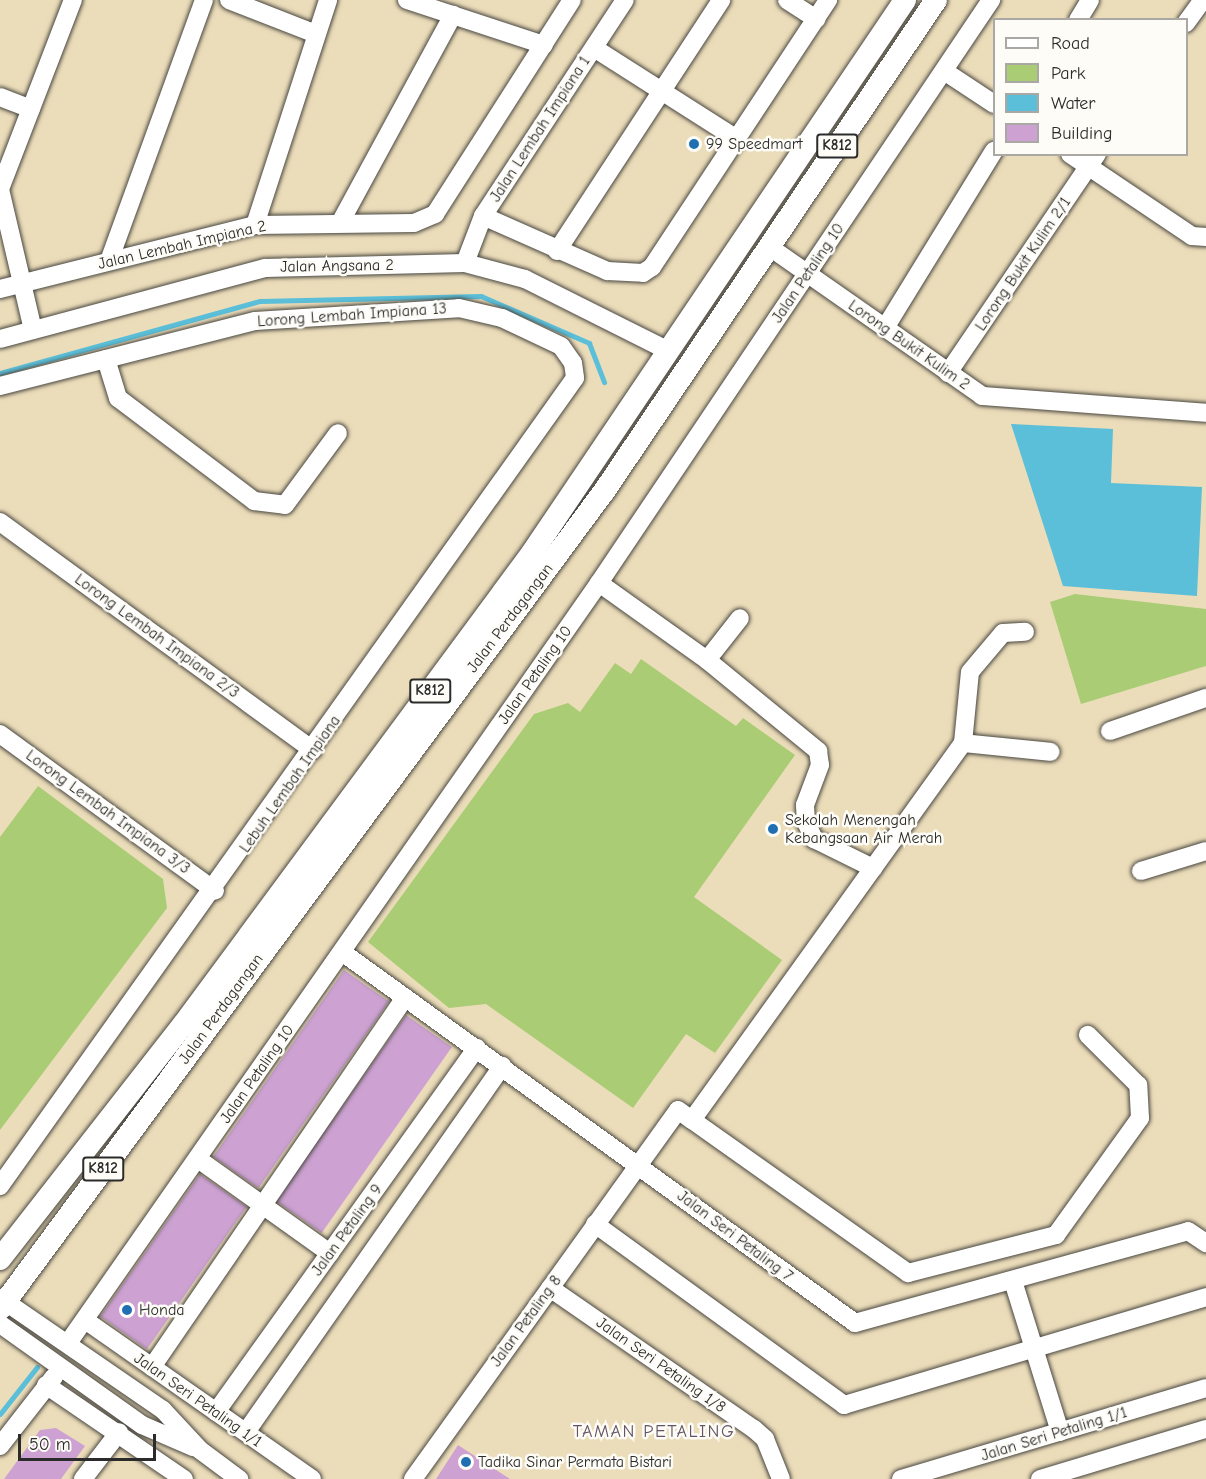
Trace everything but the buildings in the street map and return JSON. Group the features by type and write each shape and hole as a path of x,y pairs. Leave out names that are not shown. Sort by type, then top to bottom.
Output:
{"main road":[{"name":"Jalan Perdagangan","path":"0,1259 183,1025 532,553 665,349 904,0"},
{"name":"Jalan Perdagangan","path":"2,1303 605,490 771,248 936,0"}],"street":[{"path":"33,330 19,285 0,189 4,169 31,109 74,0"},
{"path":"108,261 204,0"},
{"path":"229,0 316,34"},
{"path":"255,225 328,0"},
{"path":"406,0 544,45"},
{"name":"Jalan Lembah Impiana 2","path":"0,289 255,225 414,223 435,214 572,0"},
{"name":"Jalan Lembah Impiana 1","path":"465,263 483,216 625,0"},
{"path":"557,251 721,0"},
{"path":"787,0 816,19"},
{"path":"483,216 557,251 607,271 643,273 737,139 828,0"},
{"name":"Jalan Petaling 10","path":"68,1343 599,583 992,0"},
{"path":"1079,18 1090,0"},
{"path":"1188,21 1203,0"},
{"path":"340,223 453,15"},
{"path":"594,48 737,139"},
{"path":"944,71 993,103"},
{"path":"0,97 31,109"},
{"path":"885,328 993,153"},
{"path":"1077,156 1093,161 1192,236 1206,237"},
{"name":"Lorong Bukit Kulim 2/1","path":"948,373 1093,161"},
{"name":"Lorong Bukit Kulim 2","path":"771,248 981,396 1206,413"},
{"name":"Jalan Angsana 2","path":"0,339 265,268 465,263 525,279 665,349"},
{"name":"Lorong Lembah Impiana 13","path":"0,386 255,321 459,308 502,318 561,346 573,363 575,378"},
{"path":"106,359 118,398 254,501 285,505 338,433"},
{"name":"Lebuh Lembah Impiana","path":"0,1186 215,891 575,378"},
{"name":"Lorong Lembah Impiana 2/3","path":"0,522 313,750"},
{"path":"599,583 707,660 818,751 820,765 805,805 806,822 814,839 873,868"},
{"path":"707,660 740,618"},
{"path":"1024,632 1003,633 970,672 963,743 692,1120 908,1273 1056,1235 1140,1118 1138,1085 1088,1035"},
{"path":"1110,731 1206,698"},
{"name":"Lorong Lembah Impiana 3/3","path":"0,734 215,891"},
{"path":"963,743 1051,752"},
{"path":"1141,871 1206,851"},
{"name":"Jalan Seri Petaling 7","path":"342,952 639,1163 855,1323 1178,1234 1196,1232 1206,1243"},
{"path":"152,1367 405,997"},
{"name":"Jalan Petaling 9","path":"216,1412 477,1048"},
{"path":"246,1432 502,1066"},
{"name":"Jalan Petaling 8","path":"413,1479 678,1110 692,1120"},
{"path":"198,1159 330,1253"},
{"path":"595,1224 844,1405 1035,1351 1206,1297"},
{"path":"1013,1281 1060,1432"},
{"name":"Jalan Seri Petaling 1/8","path":"550,1287 754,1429 765,1439 781,1479"},
{"path":"2,1303 68,1343 163,1410 200,1450 239,1479"},
{"name":"Jalan Seri Petaling 1/1","path":"85,1320 312,1479"},
{"path":"0,1324 142,1425 200,1450"},
{"path":"0,1446 46,1385 64,1368"},
{"path":"46,1385 119,1431 184,1479"},
{"name":"Jalan Seri Petaling 1/1","path":"901,1479 1206,1388"},
{"path":"1040,1479 1206,1429"},
{"path":"83,1479 119,1431"}],"green space":[{"path":"1075,594 1206,609 1206,666 1081,704 1050,602"},
{"path":"641,659 736,726 743,718 795,755 694,897 782,960 715,1053 686,1034 633,1108 486,1004 449,1008 368,942 534,714 568,703 580,712 615,663 631,674"},
{"path":"38,786 163,879 167,908 0,1130 0,837"}],"water":[{"path":"1011,424 1113,429 1111,483 1202,487 1197,596 1063,586"}],"waterway":[{"path":"0,373 260,301 481,296 589,343 604,382"},
{"path":"0,1414 37,1367"}],"place":[{"name":"99 Speedmart","path":"694,144"},
{"name":"Sekolah Menengah Kebangsaan Air Merah","path":"773,829"},
{"name":"Honda","path":"127,1310"},
{"name":"Tadika Sinar Permata Bistari","path":"466,1462"}],"district":[{"name":"TAMAN PETALING","path":"654,1432"}]}
